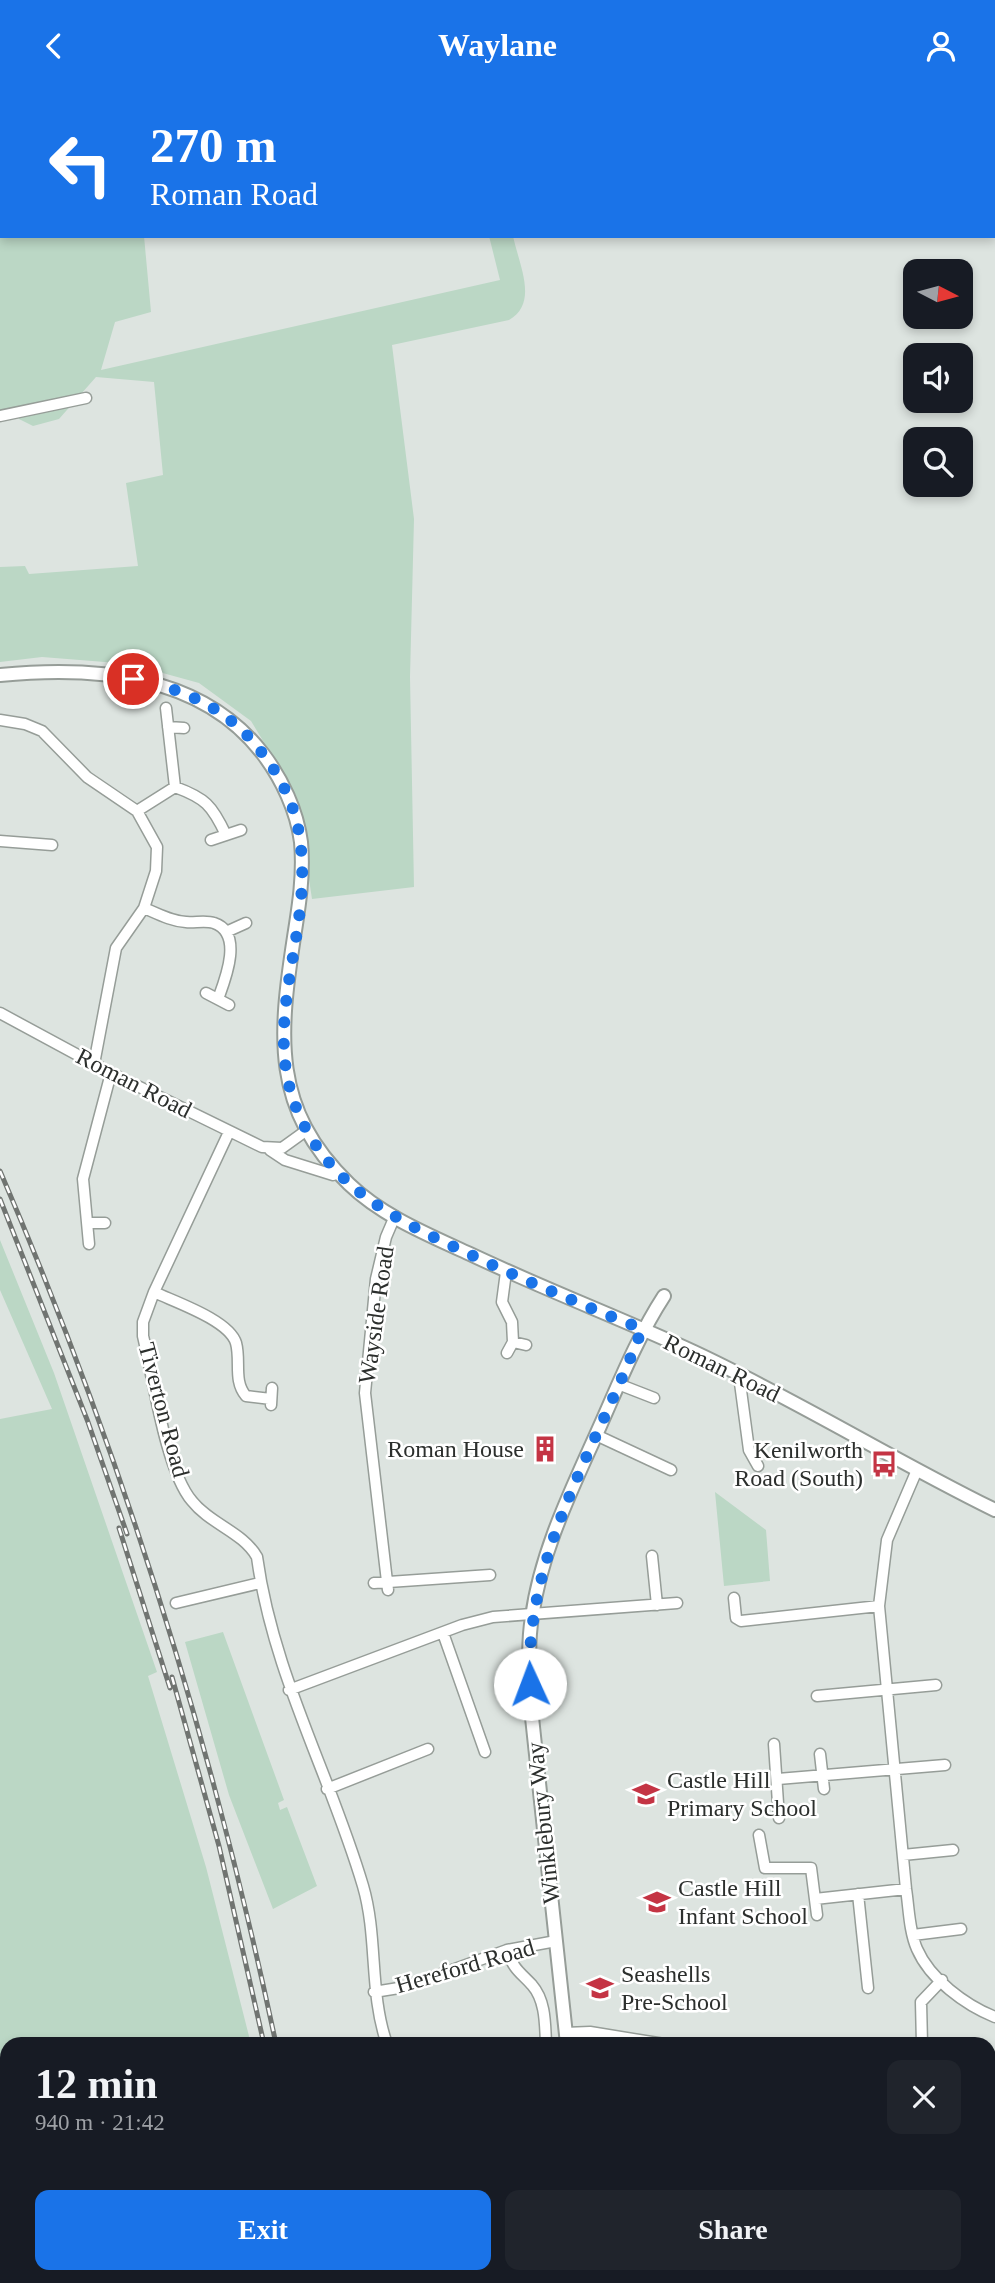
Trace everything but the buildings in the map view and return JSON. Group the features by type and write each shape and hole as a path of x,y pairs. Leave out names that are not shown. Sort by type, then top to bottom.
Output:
{"street":[{"path":"0,416 86,398"},
{"name":"Roman Road","path":"0,675 44,671 106,674 160,684 198,698 225,716 252,740 272,767 288,794 300,839 302,889 282,1033 289,1085 307,1130 338,1173 355,1190 395,1216 506,1272 642,1329 742,1376 995,1510"},
{"path":"166,708 175,787"},
{"path":"0,720 25,724 42,731 87,777 137,811 157,847 156,871 144,908 116,948 94,1064"},
{"path":"168,727 184,728"},
{"path":"137,811 175,787"},
{"path":"175,787 199,795 209,804 226,835"},
{"path":"211,840 240,830"},
{"path":"0,841 52,845"},
{"path":"144,908 183,922 214,923 226,932 231,953 228,972 218,999"},
{"path":"226,932 246,923"},
{"path":"206,993 229,1005"},
{"name":"Roman Road","path":"0,1013 111,1073 270,1150 285,1160 333,1175 338,1173"},
{"path":"89,1244 83,1179 111,1073"},
{"path":"270,1150 282,1148 307,1130"},
{"name":"Tiverton Road","path":"229,1132 153,1292 143,1322 143,1336 177,1474 190,1500 207,1516 252,1548 257,1557 273,1642 364,1891 374,1992 385,2037"},
{"name":"Wayside Road","path":"388,1586 365,1393 376,1279 386,1237 395,1216"},
{"path":"88,1223 106,1223"},
{"path":"506,1272 502,1302 512,1322 513,1342 506,1353"},
{"path":"153,1292 194,1309 229,1332 236,1343 239,1389 246,1396 271,1397"},
{"name":"Winklebury Way","path":"566,2037 531,1708 529,1656 532,1616 550,1544 642,1329 664,1296"},
{"path":"513,1342 526,1345"},
{"path":"742,1376 740,1383 749,1450 758,1466"},
{"path":"618,1384 644,1389 654,1398"},
{"path":"596,1435 671,1470"},
{"path":"917,1470 887,1540 879,1606 906,1889 913,1935 925,1962 964,2001 995,2017"},
{"path":"652,1556 657,1605"},
{"path":"374,1583 388,1586 490,1575"},
{"path":"176,1603 260,1583"},
{"path":"191,1586 195,1598"},
{"path":"746,1597 731,1599 736,1618 741,1622 879,1606"},
{"path":"289,1690 493,1617 677,1603"},
{"path":"443,1633 485,1752"},
{"path":"817,1696 936,1685"},
{"path":"774,1744 779,1818"},
{"path":"327,1789 428,1749"},
{"path":"820,1754 824,1789"},
{"path":"778,1779 945,1765"},
{"path":"759,1835 765,1868 811,1868 817,1915"},
{"path":"903,1855 953,1850"},
{"path":"815,1899 906,1889"},
{"path":"858,1894 868,1988"},
{"path":"913,1935 961,1929"},
{"name":"Hereford Road","path":"374,1992 405,1987 507,1950 556,1941"},
{"path":"507,1950 514,1970 532,1985 542,2002 545,2037"},
{"path":"922,2037 921,2002 942,1980"},
{"path":"570,2037 590,2032 621,2037"}],"green space":[{"path":"0,238 144,238 151,312 115,322 101,370 500,280 490,238 514,238 525,294 518,313 509,320 392,345 414,519 410,677 414,887 312,899 296,795 251,721 199,683 130,664 42,657 0,662 0,567 25,566 29,574 138,566 126,483 163,475 154,382 96,377 59,419 33,426 19,419 19,414 0,416"},
{"path":"0,1240 54,1373 157,1672 148,1676 206,1867 249,2037 0,2037 0,1419 52,1409 0,1290"},
{"path":"715,1492 766,1530 770,1581 724,1586"},
{"path":"223,1632 284,1800 278,1803 280,1810 287,1807 317,1886 273,1909 229,1795 185,1642"}],"railway":[{"path":"0,1171 85,1384 160,1601 223,1821 274,2037"},
{"path":"0,1199 88,1422 127,1534"},
{"path":"119,1528 170,1688"},
{"path":"172,1677 219,1846 262,2037"}],"place":[{"name":"Roman House","path":"545,1449"},
{"name":"Kenilworth Road (South)","path":"884,1464"},
{"name":"Castle Hill Primary School","path":"646,1794"},
{"name":"Castle Hill Infant School","path":"657,1902"},
{"name":"Seashells Pre-School","path":"600,1988"}],"route":[{"path":"133,679 160,684 198,698 225,716 252,740 288,794 300,839 302,889 282,1033 284,1057 294,1102 316,1146 355,1190 375,1205 506,1272 642,1329 546,1556 530,1625 530,1684"}]}
